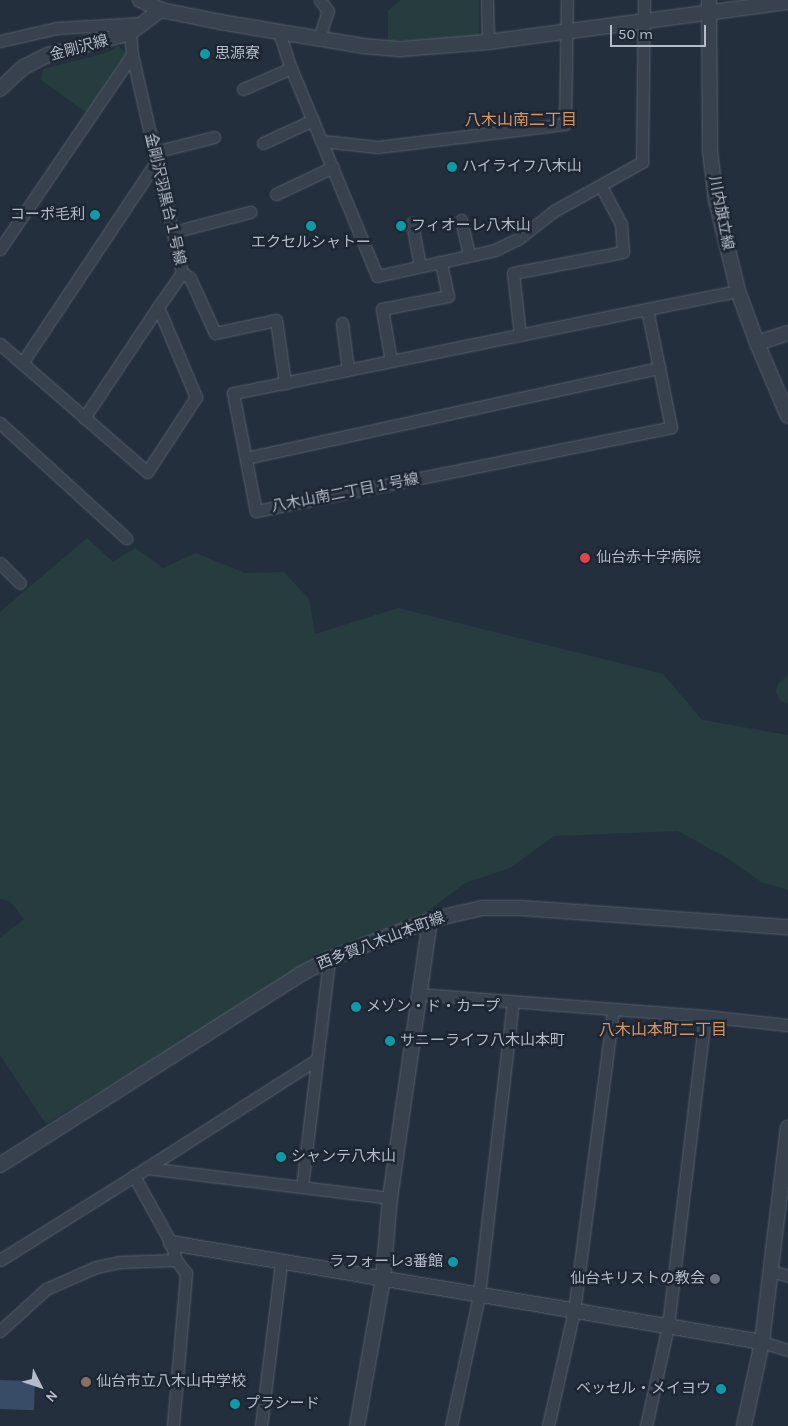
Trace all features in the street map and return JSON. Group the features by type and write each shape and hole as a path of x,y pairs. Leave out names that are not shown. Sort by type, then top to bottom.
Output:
{"street":[{"path":"140,0 162,10 278,32 362,46 401,49 488,42 567,31 644,20 709,6 788,2"},
{"path":"319,38 328,11 320,0"},
{"path":"487,0 488,42"},
{"path":"322,141 378,147 564,124 567,0"},
{"path":"278,32 312,120 377,276 495,250 518,239 554,211 642,162 644,0"},
{"name":"川内旗立線","path":"709,6 710,151 716,200 738,291 757,343 788,416"},
{"name":"金剛沢線","path":"0,90 24,67 48,55 130,33 162,10"},
{"path":"0,41 56,28 144,23"},
{"name":"金剛沢羽黒台１号線","path":"84,418 182,272 132,54 130,33"},
{"path":"0,248 132,54"},
{"path":"243,89 291,68"},
{"path":"263,144 312,120"},
{"path":"22,363 155,157 214,137"},
{"path":"276,194 333,168"},
{"path":"520,335 513,273 623,252 620,224 601,186"},
{"path":"173,232 250,212"},
{"path":"461,220 469,256"},
{"path":"412,223 420,266"},
{"path":"391,361 382,309 448,296 441,262"},
{"path":"182,272 190,278 214,333 276,320 286,383"},
{"name":"八木山南二丁目１号線","path":"647,309 671,427 256,511 233,394 391,361 647,309 738,291"},
{"path":"0,344 147,472 196,397 158,306"},
{"path":"342,323 348,370"},
{"path":"757,343 788,332"},
{"path":"246,458 659,368"},
{"path":"0,423 126,538"},
{"path":"0,564 20,583"},
{"name":"西多賀八木山本町線","path":"0,1165 299,975 329,959 430,920 483,908 521,908 788,927"},
{"path":"357,1426 383,1280 390,1198 430,920"},
{"path":"302,1186 329,959"},
{"path":"418,994 706,1016 788,1026"},
{"path":"451,1426 479,1295 513,1002"},
{"path":"548,1426 574,1311 612,1010"},
{"path":"646,1426 668,1326 706,1016"},
{"path":"0,1260 316,1060"},
{"path":"744,1426 762,1342 788,1128"},
{"path":"146,1168 390,1198"},
{"path":"134,1176 172,1243 176,1260 186,1273 174,1426"},
{"path":"172,1243 281,1263 762,1342 788,1350"},
{"path":"0,1331 46,1289 96,1267 118,1262 176,1260"},
{"path":"261,1426 281,1263"},
{"path":"771,1271 788,1276"}],"green space":[{"path":"401,0 479,0 479,36 388,41 388,10"},
{"path":"118,45 126,53 87,113 41,80 43,69 98,55 112,50"},
{"path":"87,538 113,562 135,548 163,568 196,553 245,573 284,572 309,599 315,634 398,608 663,674 702,720 788,735 788,890 761,882 729,859 678,831 554,836 510,868 465,883 431,909 388,932 319,958 46,1124 0,1055 0,938 24,919 10,901 0,899 0,612"},
{"path":"788,675 788,704 780,700 776,692 778,684"}],"water":[{"path":"0,1380 35,1381 34,1410 0,1409"}],"place":[{"name":"思源寮","path":"205,54"},
{"name":"ハイライフ八木山","path":"452,167"},
{"name":"コーポ毛利","path":"95,215"},
{"name":"エクセルシャトー","path":"311,226"},
{"name":"フィオーレ八木山","path":"401,226"},
{"name":"仙台赤十字病院","path":"585,558"},
{"name":"メゾン・ド・カープ","path":"356,1007"},
{"name":"サニーライフ八木山本町","path":"390,1041"},
{"name":"シャンテ八木山","path":"281,1157"},
{"name":"ラフォーレ3番館","path":"453,1262"},
{"name":"仙台キリストの教会","path":"715,1279"},
{"name":"仙台市立八木山中学校","path":"86,1382"},
{"name":"ベッセル・メイヨウ","path":"721,1389"},
{"name":"プラシード","path":"235,1404"}],"district":[{"name":"八木山南二丁目","path":"521,120"},
{"name":"八木山本町二丁目","path":"663,1030"}]}
